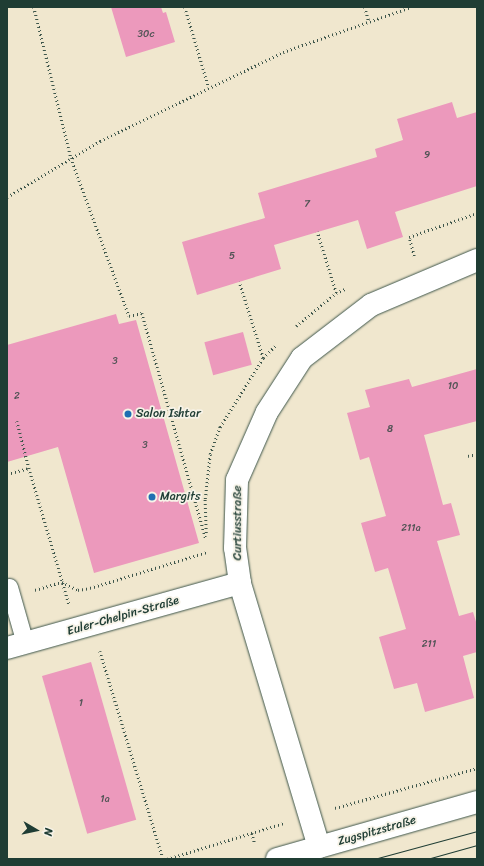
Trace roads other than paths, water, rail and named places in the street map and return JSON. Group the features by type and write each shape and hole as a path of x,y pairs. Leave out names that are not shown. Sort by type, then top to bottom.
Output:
{"street":[{"name":"Curtiusstraße","path":"318,848 240,583 235,548 237,480 267,412 302,358 371,305 477,260"},
{"name":"Euler-Chelpin-Straße","path":"16,646 240,583"},
{"name":"Zugspitzstraße","path":"277,859 477,802"}],"lane":[{"path":"11,591 16,646"}],"tram line":[{"path":"374,859 477,831"},
{"path":"427,859 477,845"}],"place":[{"name":"Salon Ishtar","path":"128,414"},
{"name":"Margits","path":"152,497"}]}
